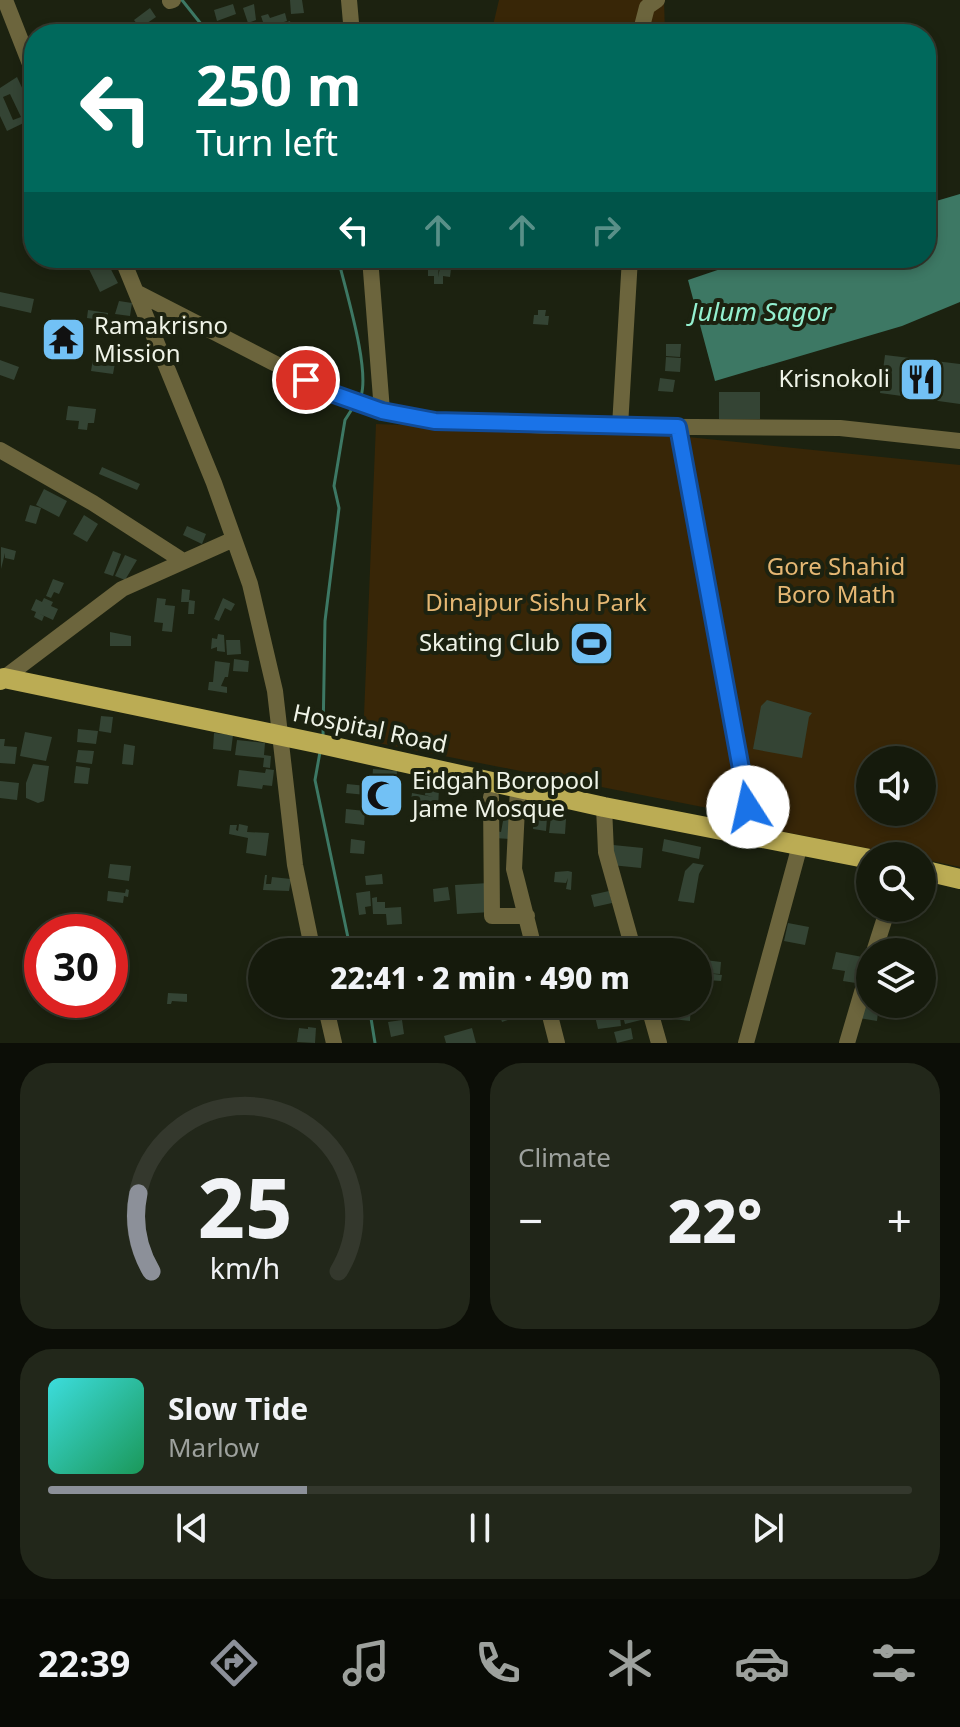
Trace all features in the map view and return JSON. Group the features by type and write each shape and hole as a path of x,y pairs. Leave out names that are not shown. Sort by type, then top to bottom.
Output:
{"main road":[{"name":"Hospital Road","path":"2,679 604,807 856,856"},
{"path":"936,873 960,879"}],"street":[{"path":"5,0 24,48"},
{"path":"349,0 351,24"},
{"path":"643,24 651,2"},
{"path":"126,268 214,483 250,584 275,691 295,865 310,938"},
{"path":"370,268 377,410"},
{"path":"620,426 629,268"},
{"path":"136,292 347,399 377,410 435,421 840,428 960,441"},
{"path":"678,427 754,836"},
{"path":"0,450 93,503 183,561"},
{"path":"2,679 122,589 234,539"},
{"path":"518,788 514,869 532,938"},
{"path":"491,797 492,916 527,916"},
{"path":"604,807 606,852 630,938"},
{"path":"746,1043 800,845"},
{"path":"847,1043 856,1012"},
{"path":"328,1018 334,1043"},
{"path":"551,1018 557,1043"},
{"path":"652,1018 659,1043"}],"green space":[{"path":"499,0 664,0 665,24 493,24"},
{"name":"Dinajpur Sishu Park","path":"376,424 676,435 743,815 363,740"},
{"name":"Gore Shahid Boro Math","path":"678,436 960,465 960,867 936,862 936,842 856,842 856,846 760,827"}],"water":[{"name":"Julum Sagor","path":"960,194 960,302 902,326 715,381 688,280 723,268 936,268 936,201"}],"building":[{"path":"290,0 302,0 304,13 291,14"},
{"path":"233,4 236,14 217,21 214,10"},
{"path":"254,4 256,20 248,23 243,8"},
{"path":"150,8 156,17 146,24 137,24 134,20"},
{"path":"285,13 287,21 264,24 261,16 268,14 270,18"},
{"path":"17,77 24,92 24,123 7,131 0,116 0,88","holes":["10,94 21,117 13,120 3,97"]},
{"path":"88,268 110,268 118,283 100,292"},
{"path":"428,268 439,268 438,277 440,268 451,269 450,277 443,276 443,284 434,284 434,276 428,276"},
{"path":"0,292 34,299 31,313 0,306"},
{"path":"119,301 132,303 130,316 115,314"},
{"path":"88,310 108,313 107,321 87,318"},
{"path":"538,310 546,310 548,325 533,324"},
{"path":"666,344 681,344 680,357 666,356"},
{"name":"Krisnokoli","path":"885,355 960,364 960,404 880,393"},
{"path":"666,357 681,358 680,372 665,371"},
{"path":"93,359 115,363 113,374 91,371"},
{"path":"0,360 19,367 14,380 0,375"},
{"path":"660,378 675,380 673,392 658,391"},
{"path":"719,392 760,392 760,419 719,419"},
{"path":"68,406 96,409 94,423 88,423 87,430 78,429 79,421 66,420"},
{"path":"102,467 140,484 137,490 99,474"},
{"path":"44,489 67,501 59,517 36,505"},
{"path":"30,505 41,508 36,524 25,521"},
{"path":"84,515 98,524 87,542 73,534"},
{"path":"187,526 206,534 202,544 183,535"},
{"path":"1,547 16,551 14,560 5,558 5,553 1,569"},
{"path":"113,551 121,554 113,576 104,573"},
{"path":"125,555 137,560 125,580 115,576"},
{"path":"53,579 64,583 59,594 54,592 51,598 46,596"},
{"path":"182,589 190,590 189,600 195,601 194,614 188,614 189,602 181,602"},
{"path":"44,598 53,602 51,606 58,609 53,620 40,614 44,616 42,621 34,617 36,612 31,610 36,599 42,602"},
{"path":"157,598 166,599 165,605 175,606 172,632 162,631 163,623 154,622"},
{"path":"223,598 235,604 231,611 225,608 219,621 214,619"},
{"path":"110,632 131,636 131,646 110,646"},
{"path":"218,634 224,635 225,652 217,651 217,647 211,649 212,638 217,639"},
{"path":"226,640 240,640 241,654 227,655"},
{"path":"234,659 249,661 248,672 233,671"},
{"path":"215,661 230,663 228,677 221,686 227,687 227,693 208,690 209,682 213,682"},
{"path":"767,700 812,713 802,758 753,749 761,706"},
{"path":"101,716 113,717 111,733 99,731"},
{"path":"78,729 98,731 96,744 77,742"},
{"path":"25,732 52,737 46,761 20,756"},
{"path":"214,733 233,735 231,751 213,749"},
{"path":"0,739 5,739 4,746 17,747 15,764 0,763"},
{"path":"237,740 265,743 264,755 271,756 270,768 263,767 264,758 235,755"},
{"path":"124,744 135,746 133,765 122,764"},
{"path":"78,750 94,751 92,764 76,762"},
{"path":"33,764 49,766 44,801 38,803 26,798 26,783"},
{"path":"76,766 90,768 88,784 74,783"},
{"path":"266,769 274,770 272,786 263,785 262,789 237,786 239,770 265,773"},
{"path":"373,769 397,771 396,785 372,783"},
{"path":"0,781 19,783 17,800 0,798"},
{"path":"347,784 367,786 366,795 346,793"},
{"path":"369,786 396,789 395,808 367,806"},
{"path":"426,787 439,788 438,809 424,807 425,802 411,801 412,793 433,797 425,795"},
{"path":"346,809 365,811 364,825 345,823"},
{"path":"505,810 512,811 511,839 494,838 495,831 501,832"},
{"path":"534,817 547,818 546,831 533,829"},
{"path":"551,817 566,819 565,834 549,833"},
{"path":"239,824 248,826 247,832 269,833 266,856 246,853 248,838 229,834 230,825 237,825 238,831"},
{"path":"351,839 365,841 364,854 350,853"},
{"path":"664,839 701,847 699,859 662,851"},
{"path":"613,845 643,848 641,868 611,865"},
{"path":"693,863 704,865 699,874 694,903 678,901 685,871"},
{"path":"110,864 131,866 129,881 108,878"},
{"path":"555,872 572,872 571,890 566,889 568,878 566,883 554,882"},
{"path":"382,874 383,884 366,885 365,876"},
{"path":"265,875 266,884 271,884 272,877 291,879 289,891 263,890"},
{"path":"489,883 491,912 457,914 455,885"},
{"path":"448,887 450,900 434,902 433,889"},
{"path":"126,889 129,890 128,897 124,896 123,903 107,901 108,891 125,893"},
{"path":"370,891 371,906 365,907 366,914 359,915 356,893"},
{"path":"609,891 612,903 594,907 591,895"},
{"path":"377,897 377,902 385,902 385,908 401,907 402,924 387,925 386,914 373,914 372,898"},
{"path":"788,923 809,927 805,945 784,941"},
{"path":"836,952 856,956 856,983 843,981 845,971 832,969"},
{"path":"712,961 721,962 720,974 712,973"},
{"path":"712,974 722,975 721,981 712,980"},
{"path":"168,993 187,994 187,1002 172,1001 167,1004"},
{"path":"595,1018 620,1018 621,1026 598,1029"},
{"path":"623,1018 640,1018 641,1020 625,1024"},
{"path":"402,1020 404,1034 391,1037 388,1022"},
{"path":"299,1028 316,1028 315,1043 297,1042"},
{"path":"472,1028 476,1043 446,1043 444,1036"},
{"path":"631,1028 633,1039 617,1043 614,1032"}],"waterway":[{"path":"182,0 201,24"},
{"path":"341,268 360,348 361,396"},
{"path":"323,736 325,621 339,508 334,486 345,420 352,409"},
{"path":"320,752 315,780 348,938"},
{"path":"371,1018 375,1043"}],"place":[{"name":"Ramakrisno Mission","path":"63,340"},
{"name":"Krisnokoli","path":"921,379"},
{"name":"Skating Club","path":"591,643"},
{"name":"Eidgah Boropool Jame Mosque","path":"381,795"}],"route":[{"path":"306,380 382,411 435,421 678,427 748,807"}]}
